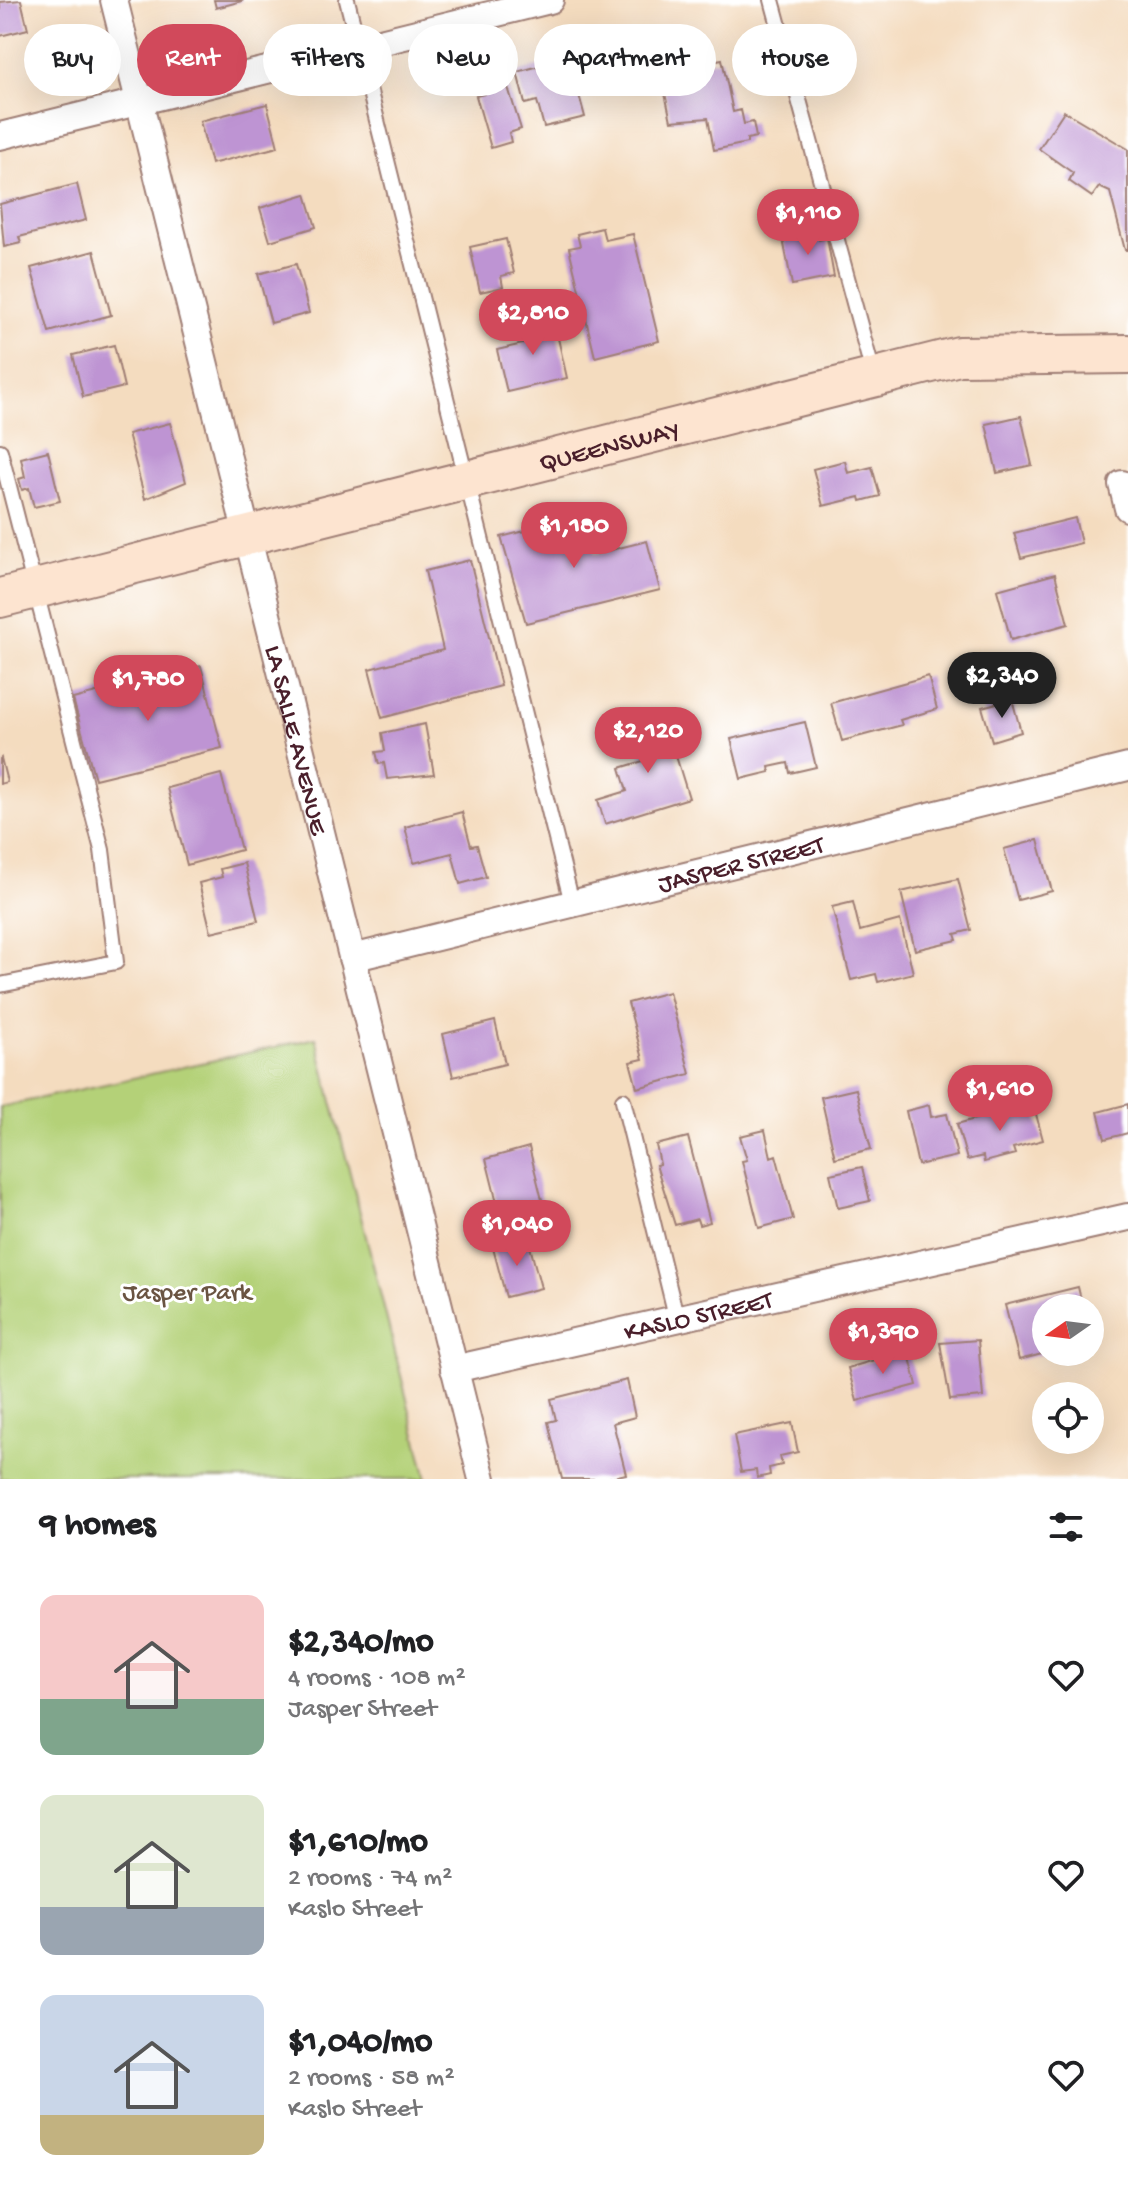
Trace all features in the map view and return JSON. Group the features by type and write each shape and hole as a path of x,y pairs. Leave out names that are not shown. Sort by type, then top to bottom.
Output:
{"main road":[{"name":"QUEENSWAY","path":"0,598 959,356 1128,354"}],"street":[{"name":"LA SALLE AVENUE","path":"114,0 482,1479"},
{"path":"392,41 550,0"},
{"path":"0,136 263,72"},
{"name":"JASPER STREET","path":"352,958 1128,767"},
{"name":"KASLO STREET","path":"454,1369 676,1316 1128,1217"}],"lane":[{"path":"347,0 353,24"},
{"path":"772,0 874,377"},
{"path":"371,96 572,903"},
{"path":"0,451 38,588 102,850 116,962 0,985"},
{"path":"623,1100 676,1316"}],"green space":[{"name":"Jasper Park","path":"316,1038 427,1479 0,1479 0,1107"}],"building":[{"path":"21,0 27,24 24,24 24,30 0,36 0,2"},
{"path":"214,0 241,0 242,1 216,8"},
{"path":"722,59 733,112 741,110 744,124 753,122 756,137 747,139 747,143 714,150 708,118 671,121 666,96 716,96 716,60"},
{"path":"534,67 534,96 579,96 585,117 544,127 537,101 525,104 518,72"},
{"path":"476,96 511,96 521,129 509,133 511,142 491,148"},
{"path":"267,104 278,147 211,164 200,121"},
{"path":"1064,111 1128,149 1128,250 1125,250 1110,192 1099,187 1092,197 1069,181 1073,173 1039,149"},
{"path":"77,184 86,220 19,237 21,243 4,247 0,204"},
{"path":"306,194 316,227 270,241 260,208"},
{"path":"807,225 808,231 817,229 819,240 827,238 834,277 792,285 783,239 796,236 794,228"},
{"path":"602,228 605,240 633,234 659,341 595,357 569,248 580,246 577,234"},
{"path":"506,239 514,273 501,276 503,287 480,292 470,247"},
{"path":"94,251 111,315 49,332 31,268"},
{"path":"296,264 309,313 271,323 258,274"},
{"path":"553,316 567,378 507,392 497,350 523,344 518,324"},
{"path":"114,345 124,387 83,397 73,355"},
{"path":"1021,416 1032,465 997,473 986,424"},
{"path":"170,423 186,482 145,499 128,434"},
{"path":"48,451 60,501 34,507 29,488 22,490 19,479 25,477 21,458"},
{"path":"845,461 848,473 872,467 880,496 861,501 860,497 823,506 813,469"},
{"path":"585,516 595,554 647,541 660,590 526,623 501,537"},
{"path":"1075,518 1081,543 1021,558 1014,533"},
{"path":"470,560 501,686 382,718 369,669 443,650 425,571"},
{"path":"1055,574 1068,624 1011,640 997,590"},
{"path":"201,666 222,748 95,779 73,699"},
{"path":"928,676 937,709 900,720 902,725 842,741 831,703"},
{"path":"1012,699 1021,732 992,741 982,707"},
{"path":"663,714 689,798 605,824 598,800 627,791 620,768 643,761 632,724"},
{"path":"805,722 816,767 790,773 788,763 769,767 770,772 741,779 731,739"},
{"path":"425,724 434,774 387,779 384,763 379,764 376,752 385,751 382,733"},
{"path":"0,759 7,782 0,784"},
{"path":"221,774 241,850 187,865 167,788"},
{"path":"462,812 471,846 477,845 486,877 460,884 452,853 414,863 405,827"},
{"path":"1038,840 1052,891 1018,900 1004,849"},
{"path":"244,863 258,921 211,932 199,883 222,877 220,869"},
{"path":"958,879 971,930 955,934 957,940 915,950 901,892"},
{"path":"853,902 860,931 900,920 913,973 878,982 876,974 851,980 832,907"},
{"path":"669,992 690,1074 637,1088 630,1062 643,1059 628,1003"},
{"path":"495,1021 505,1064 453,1077 443,1034"},
{"path":"856,1089 871,1149 835,1158 821,1097"},
{"path":"1033,1103 1043,1140 1013,1148 1015,1154 984,1162 983,1156 967,1160 957,1124"},
{"path":"1128,1104 1128,1133 1105,1139 1098,1112"},
{"path":"929,1105 931,1117 947,1114 957,1156 918,1165 906,1111"},
{"path":"765,1130 771,1157 776,1155 793,1219 759,1228 742,1161 747,1160 740,1136"},
{"path":"688,1137 710,1222 699,1225 697,1219 675,1225 656,1165 660,1164 656,1145"},
{"path":"529,1147 543,1204 500,1215 486,1159"},
{"path":"862,1167 870,1201 838,1208 830,1174"},
{"path":"528,1239 541,1288 506,1297 493,1248"},
{"path":"1078,1287 1080,1294 1050,1294"},
{"path":"1032,1298 1032,1357 1019,1360 1005,1305"},
{"path":"978,1340 983,1397 950,1400 940,1343"},
{"path":"908,1350 917,1385 857,1401 848,1368"},
{"path":"627,1380 635,1417 613,1423 626,1474 605,1479 562,1479 548,1422 556,1420 551,1399"},
{"path":"792,1423 798,1452 780,1456 782,1465 769,1468 770,1475 757,1478 756,1470 741,1472 734,1435"}]}
